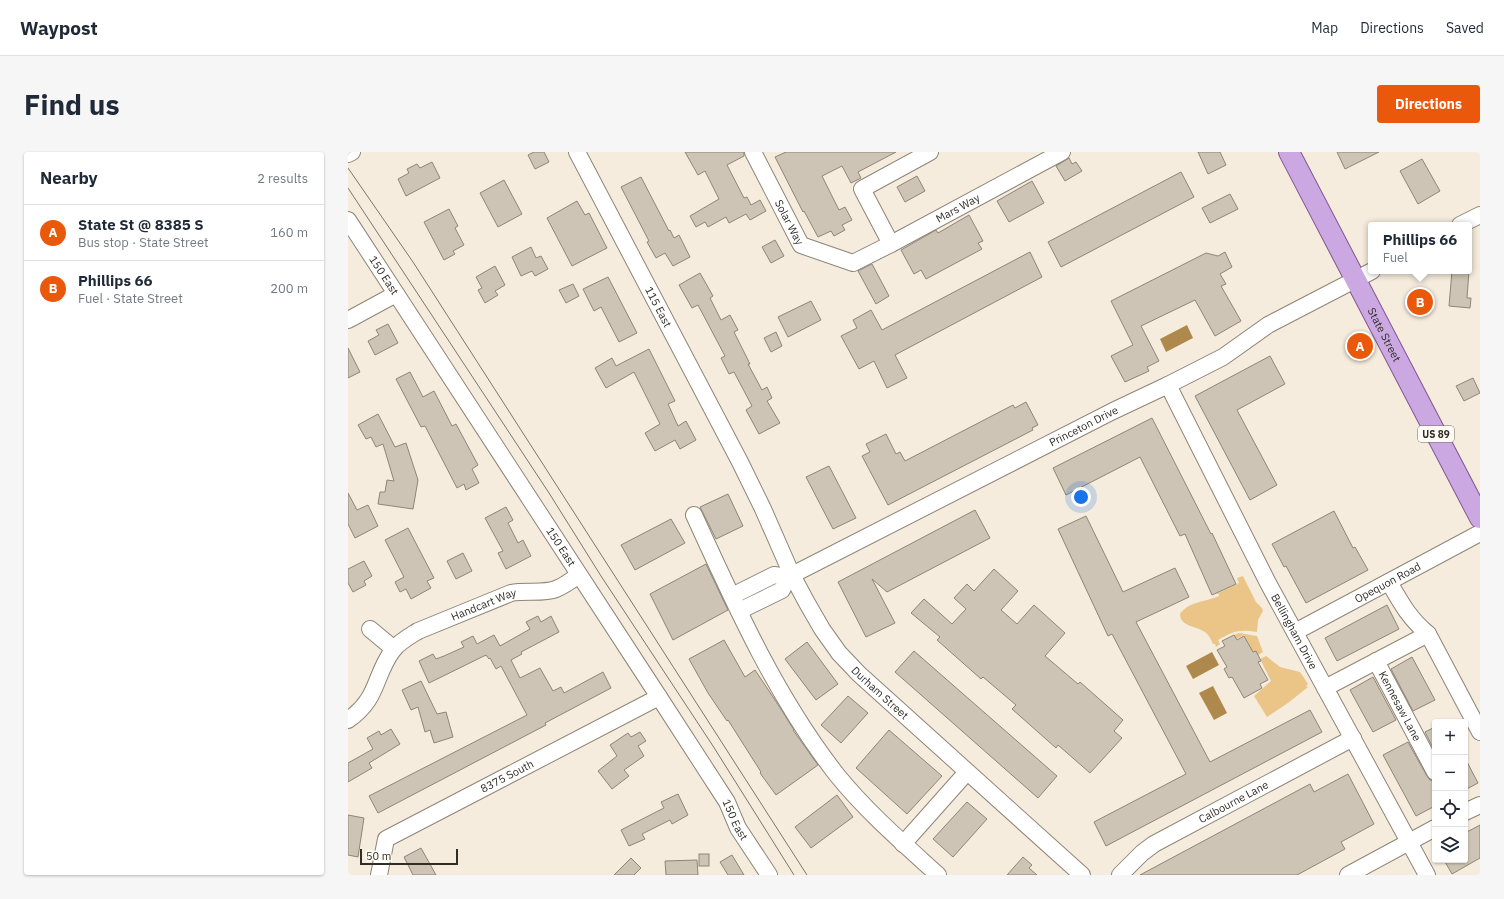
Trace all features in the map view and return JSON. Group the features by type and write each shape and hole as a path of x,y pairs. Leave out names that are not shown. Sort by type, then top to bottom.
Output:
{"main road":[{"name":"State Street","path":"1289,152 1364,276 1480,518"}],"street":[{"path":"348,154 352,152"},
{"name":"115 East","path":"577,152 740,462"},
{"name":"Solar Way","path":"753,152 801,245 853,263"},
{"path":"891,244 862,189 930,152"},
{"name":"Mars Way","path":"853,263 1062,152"},
{"path":"1466,222 1480,215"},
{"name":"150 East","path":"348,220 659,697 726,802 738,828 769,875"},
{"name":"Princeton Drive","path":"790,576 1223,357 1268,326 1364,276"},
{"path":"348,320 396,294"},
{"name":"Bellingham Drive","path":"1168,385 1241,531 1427,875"},
{"name":"Durham Street","path":"740,462 763,509 790,576 822,629 840,653 864,678 1082,875"},
{"path":"694,515 739,611 774,678 816,745 847,786 904,844 938,875"},
{"name":"Opequon Road","path":"1295,632 1480,533"},
{"name":"Handcart Way","path":"348,720 365,705 374,692 386,661 394,649 405,639 418,631 512,593 523,590 548,591 556,589 579,575"},
{"path":"732,596 774,575 790,576 782,590 739,611"},
{"path":"1389,582 1415,624 1428,634 1480,732"},
{"path":"370,629 394,649"},
{"path":"1325,688 1428,634"},
{"name":"Kennesaw Lane","path":"1376,661 1432,766"},
{"name":"8375 South","path":"379,875 386,839 659,697"},
{"name":"Calbourne Lane","path":"1120,875 1142,852 1154,844 1353,738"},
{"path":"904,844 967,772"},
{"path":"1468,811 1480,805"},
{"path":"1348,875 1432,830"}],"shaded area":[{"path":"1187,325 1193,338 1166,352 1160,339"},
{"path":"1243,576 1256,602 1263,611 1258,620 1257,632 1241,631 1232,633 1218,640 1220,644 1216,647 1206,633 1182,621 1180,614 1193,604 1219,596 1219,594 1216,594 1239,583 1237,578"},
{"path":"1239,633 1257,636 1263,652 1258,655 1256,651 1253,652 1244,635 1236,639 1234,635"},
{"path":"1212,652 1219,665 1193,679 1186,666"},
{"path":"1266,656 1280,667 1300,672 1308,684 1306,686 1308,687 1267,717 1254,696 1271,681 1260,659"},
{"path":"1213,686 1227,713 1214,720 1199,693"}],"building":[{"path":"534,152 544,152 549,162 535,169 528,155"},
{"path":"685,152 744,152 744,156 727,165 744,198 747,197 751,205 760,200 766,211 750,220 746,214 729,223 726,217 708,227 705,222 696,227 690,216 719,199 705,171 698,175"},
{"path":"786,152 896,152 858,172 861,178 851,183 842,166 822,176 839,210 845,207 852,220 842,225 845,230 834,236 831,231 818,237 804,211 803,212 775,157"},
{"path":"1198,152 1220,152 1226,165 1208,174"},
{"path":"1337,152 1379,152 1345,169"},
{"path":"1069,158 1072,164 1076,162 1082,171 1065,181 1056,166"},
{"path":"1422,159 1440,191 1418,204 1400,171"},
{"path":"432,162 440,178 406,196 398,179 409,173 407,169 417,164 420,168"},
{"path":"1181,172 1194,197 1061,267 1048,242"},
{"path":"917,176 925,191 905,202 897,187"},
{"path":"641,177 669,231 670,230 674,238 679,235 690,257 673,266 665,253 656,258 647,242 649,241 621,187"},
{"path":"504,180 522,214 498,227 480,193"},
{"path":"1032,181 1044,203 1009,222 997,201"},
{"path":"1230,194 1238,209 1210,223 1202,208"},
{"path":"577,201 585,215 589,213 607,248 572,266 547,218"},
{"path":"449,209 458,226 455,228 464,245 453,251 455,254 444,260 424,222"},
{"path":"969,215 983,241 978,243 982,249 926,279 921,270 914,274 901,250 936,230 938,233"},
{"path":"775,240 784,256 771,263 762,247"},
{"path":"531,247 536,258 541,256 548,269 535,276 532,271 521,276 512,257"},
{"path":"1030,252 1042,277 895,355 907,378 887,388 874,361 859,369 841,336 857,328 853,320 871,310 882,330"},
{"path":"1225,252 1232,267 1220,274 1226,284 1221,286 1241,321 1215,336 1195,300 1141,326 1159,361 1147,367 1149,371 1125,382 1111,356 1133,345 1111,301 1206,253 1218,256"},
{"path":"872,264 889,296 876,304 858,271"},
{"path":"495,266 505,285 495,291 498,295 485,303 478,290 482,288 476,277"},
{"path":"700,273 713,296 710,298 721,320 730,315 738,330 734,332 750,364 748,364 762,390 767,387 772,398 767,401 780,423 759,434 746,410 752,406 734,372 729,374 721,358 725,356 698,305 692,308 679,285"},
{"path":"1452,274 1469,274 1467,298 1471,298 1470,308 1449,306"},
{"path":"608,277 637,333 619,342 601,307 594,311 583,289"},
{"path":"573,284 579,296 566,303 559,290"},
{"path":"811,301 821,320 788,337 778,317"},
{"path":"388,324 398,343 375,355 368,341 379,335 376,330"},
{"path":"776,332 782,346 771,352 764,338"},
{"path":"348,348 360,372 348,378"},
{"path":"649,349 675,401 668,404 678,426 686,421 696,440 680,449 675,440 655,451 645,433 660,424 634,372 606,388 595,368 612,358 616,366"},
{"path":"1270,356 1285,384 1237,410 1277,485 1250,500 1195,396"},
{"path":"410,372 423,397 434,391 452,426 456,424 478,465 472,469 479,483 466,490 464,484 457,488 425,426 421,427 396,379"},
{"path":"1473,378 1480,393 1464,401 1456,386"},
{"path":"1026,402 1038,425 1032,428 1033,430 888,505 862,456 870,452 866,444 886,434 896,454 900,452 905,461 1013,405 1015,408"},
{"path":"378,414 395,447 406,443 418,480 413,509 378,504 380,492 385,492 387,480 394,481 383,444 376,447 371,437 366,439 358,425"},
{"path":"1152,418 1211,534 1212,533 1236,584 1212,595 1185,534 1180,536 1140,457 1066,495 1053,468"},
{"path":"829,466 856,518 833,529 806,477"},
{"path":"348,493 357,510 368,505 378,526 355,538 348,524"},
{"path":"728,494 743,526 716,539 700,507"},
{"path":"506,507 513,520 508,523 518,543 523,540 531,556 506,569 498,553 503,551 485,518"},
{"path":"975,510 990,538 887,592 872,579 895,623 866,637 838,582"},
{"path":"1334,511 1353,548 1355,547 1368,570 1306,603 1272,544"},
{"path":"1086,516 1123,592 1175,568 1189,597 1136,622 1210,762 1310,710 1322,732 1106,846 1094,822 1186,774 1112,634 1108,636 1058,529"},
{"path":"671,519 685,543 635,570 621,545"},
{"path":"408,528 434,578 427,581 431,588 411,599 406,589 400,592 395,582 404,577 385,540"},
{"path":"463,553 472,571 456,579 447,561"},
{"path":"364,561 372,576 364,581 366,585 353,592 348,583 348,569"},
{"path":"706,564 728,610 673,640 650,594"},
{"path":"994,569 1018,591 1001,610 1017,624 1034,605 1065,633 1045,656 1078,684 1080,682 1123,720 1114,731 1122,738 1090,773 1058,745 1056,748 1012,709 1016,705 983,677 981,679 937,640 940,637 911,613 924,599 952,624 966,609 954,598 967,584 974,591"},
{"path":"1387,605 1399,629 1337,661 1325,638"},
{"path":"538,616 541,622 551,616 559,632 521,652 522,654 511,660 520,678 540,668 553,691 561,687 564,693 603,672 611,688 545,723 546,725 378,813 369,796 527,715 501,666 496,669 490,658 489,659 486,655 429,683 419,661 433,654 436,659 464,647 461,642 473,636 477,644 494,635 500,646 530,629 526,622"},
{"path":"1234,635 1237,640 1244,636 1253,652 1256,651 1261,661 1258,662 1268,680 1260,684 1262,688 1244,698 1232,677 1229,678 1224,669 1227,667 1217,650 1225,646 1222,641"},
{"path":"724,640 745,677 755,670 793,730 818,765 776,795 760,773 761,772 728,720 727,721 708,693 689,659"},
{"path":"807,642 838,684 816,700 785,659"},
{"path":"914,651 1057,776 1038,798 895,672"},
{"path":"1412,657 1435,700 1413,711 1391,669"},
{"path":"1373,677 1396,720 1373,732 1350,690"},
{"path":"421,681 437,714 446,712 453,737 434,743 430,730 425,732 418,707 411,710 402,690"},
{"path":"848,696 868,713 841,743 821,725"},
{"path":"1432,728 1432,746 1425,732"},
{"path":"391,729 400,744 369,763 372,768 348,782 348,763 373,749 367,738 379,731 381,735"},
{"path":"889,730 942,776 907,814 856,768"},
{"path":"640,732 646,741 638,746 644,756 624,770 629,776 612,789 598,771 617,756 610,745 628,733 631,737"},
{"path":"1408,742 1427,776 1432,780 1432,808 1416,816 1383,755"},
{"path":"1468,764 1478,783 1468,788"},
{"path":"1348,774 1374,824 1341,842 1345,849 1297,875 1140,875 1310,784 1314,792"},
{"path":"678,794 688,815 672,824 670,820 642,834 645,839 629,846 621,830 664,808 661,802"},
{"path":"837,795 853,817 811,848 795,827"},
{"path":"967,802 987,819 953,857 933,839"},
{"path":"348,815 364,818 358,857 348,855"},
{"path":"1480,825 1480,858 1452,874 1446,863 1468,863 1468,831"},
{"path":"421,848 436,875 413,875 404,857"},
{"path":"699,854 709,854 709,866 699,866"},
{"path":"732,855 744,875 728,875 720,862"},
{"path":"1023,857 1032,865 1029,868 1037,875 1007,875"},
{"path":"631,858 641,868 634,875 614,875"},
{"path":"697,860 698,875 666,875 665,861"}],"tram line":[{"path":"348,168 413,262 807,875"},
{"path":"348,188 549,493 601,576 713,746 794,875"}],"place":[{"name":"Phillips 66","path":"1420,302"},
{"name":"State St @ 8385 S","path":"1360,346"}]}
